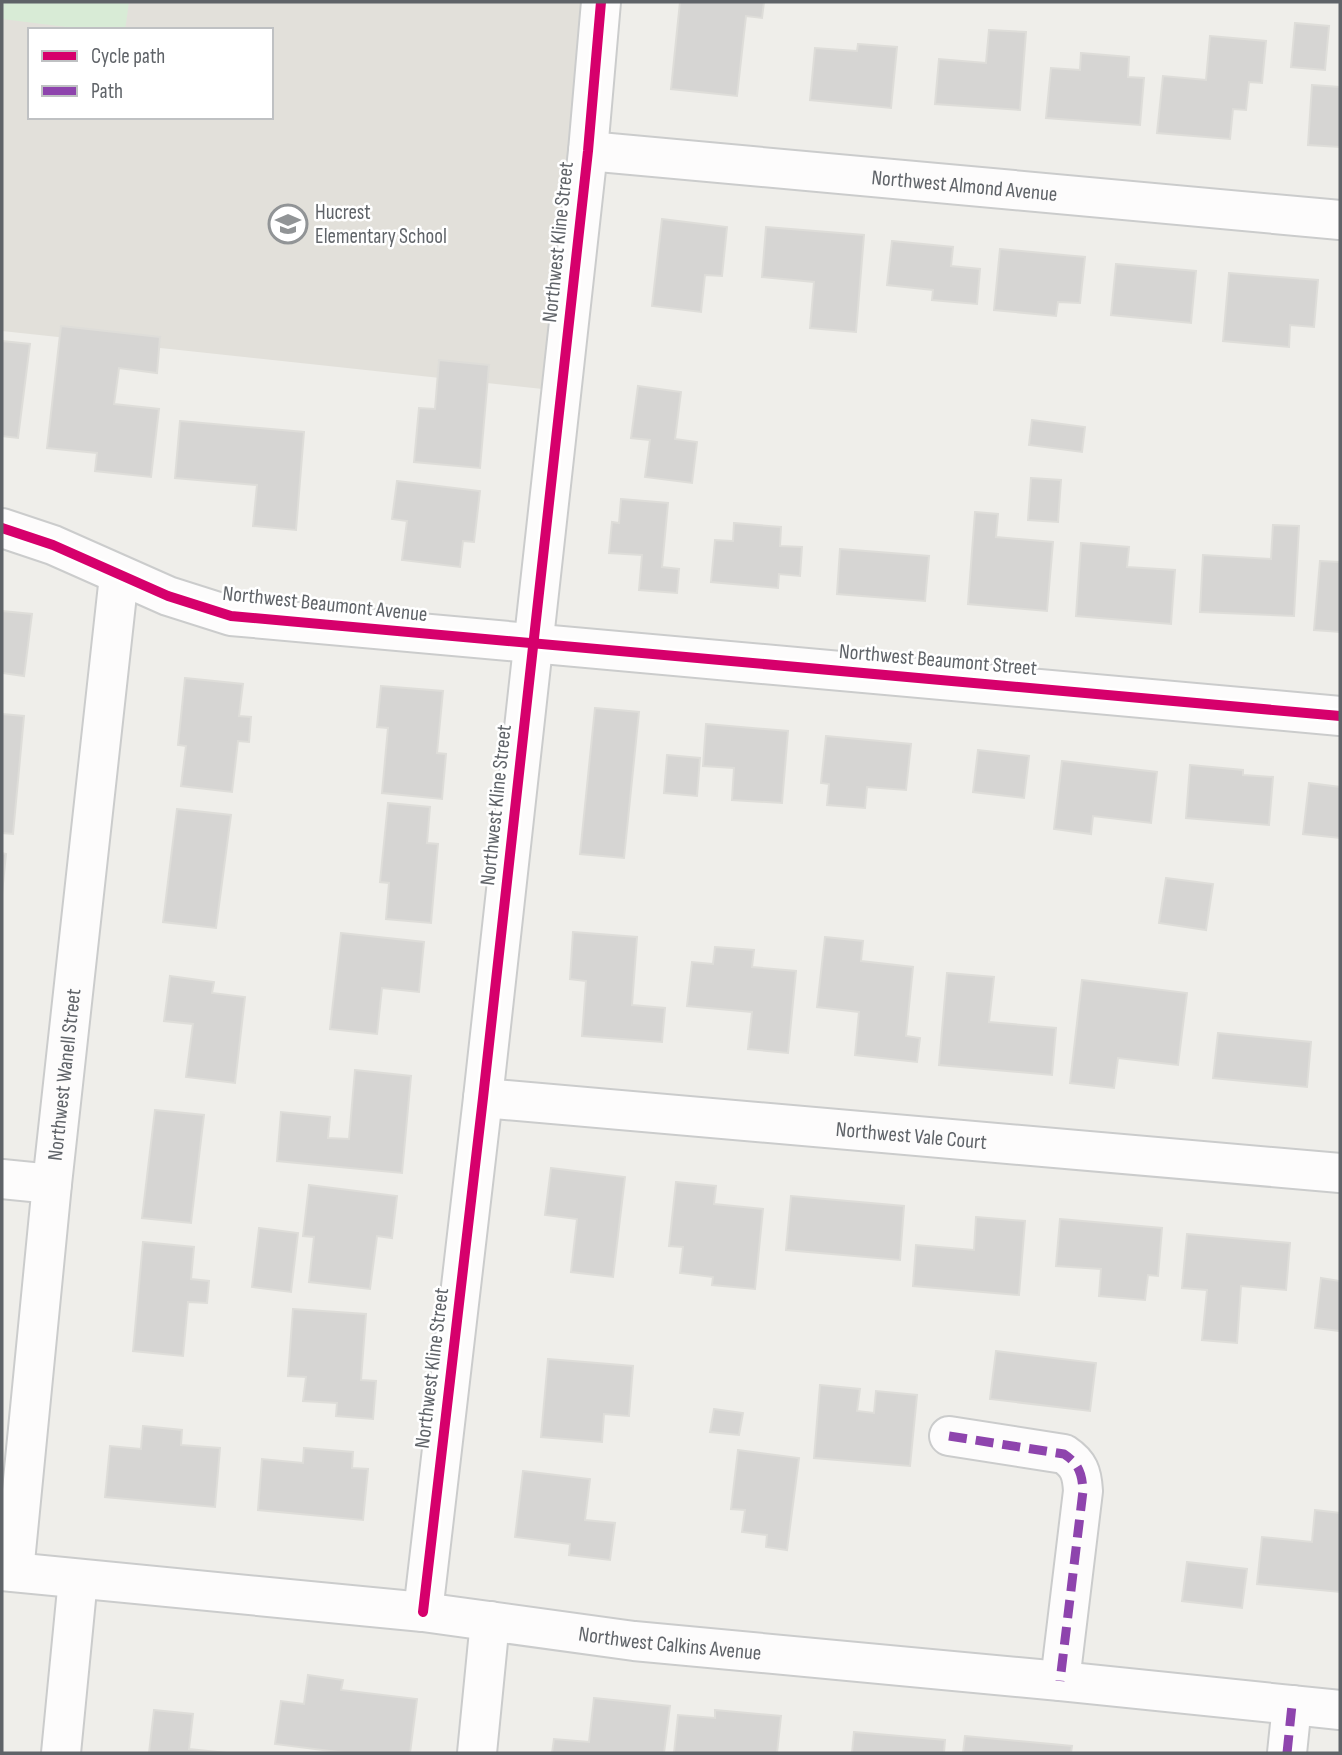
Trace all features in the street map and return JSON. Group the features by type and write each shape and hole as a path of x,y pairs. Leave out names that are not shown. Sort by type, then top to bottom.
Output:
{"street":[{"name":"Northwest Kline Street","path":"424,1612 588,150 601,2"},
{"name":"Northwest Almond Avenue","path":"588,150 1340,220"},
{"name":"Northwest Beaumont Avenue","path":"2,528 53,545 168,596 231,616 533,644"},
{"name":"Northwest Wanell Street","path":"8,1572 119,576"},
{"name":"Northwest Beaumont Street","path":"533,644 1340,716"},
{"name":"Northwest Vale Court","path":"483,1098 1340,1173"},
{"path":"2,1179 52,1184"},
{"path":"949,1436 1064,1454 1075,1462 1082,1474 1083,1491 1060,1681"},
{"name":"Northwest Calkins Avenue","path":"8,1572 424,1612 634,1641 1340,1710"},
{"path":"61,1753 78,1579"},
{"path":"477,1753 490,1621"},
{"path":"1287,1753 1292,1704"}],"shaded area":[{"name":"Hucrest Elementary School","path":"2,2 592,2 561,391 2,331"}],"green space":[{"path":"2,2 129,2 125,28 75,28 2,19"}],"building":[{"path":"680,2 764,2 762,18 746,16 737,96 671,89"},
{"path":"1295,23 1329,26 1325,70 1291,67"},
{"path":"989,30 1026,32 1020,110 935,104 939,59 986,63"},
{"path":"1210,36 1266,41 1262,83 1249,82 1246,110 1233,109 1230,139 1157,133 1163,76 1206,80"},
{"path":"858,44 897,47 891,108 810,100 815,48 857,51"},
{"path":"1081,53 1129,57 1128,77 1144,78 1140,125 1046,118 1051,68 1080,70"},
{"path":"1312,85 1340,87 1340,147 1308,145"},
{"path":"662,219 727,227 722,276 705,275 701,312 652,306"},
{"path":"766,227 864,235 856,332 810,328 814,282 762,277"},
{"path":"892,241 953,247 951,266 980,269 977,304 932,300 933,290 887,285"},
{"path":"1000,249 1085,257 1080,303 1058,302 1056,316 994,310"},
{"path":"1116,264 1196,271 1191,323 1111,315"},
{"path":"1229,273 1318,280 1314,327 1290,325 1289,347 1223,341"},
{"path":"61,326 160,337 157,373 119,368 114,404 159,409 151,477 95,471 97,453 47,448"},
{"path":"2,341 30,344 18,438 2,436"},
{"path":"439,360 489,365 480,468 414,462 419,408 435,409"},
{"path":"638,386 681,392 675,439 697,442 692,483 645,477 650,440 631,438"},
{"path":"1032,420 1085,427 1082,452 1029,445"},
{"path":"180,421 304,432 296,530 253,526 257,485 175,478"},
{"path":"1031,478 1061,480 1058,522 1028,520"},
{"path":"397,481 480,491 474,542 463,541 460,567 402,560 407,521 392,519"},
{"path":"621,499 668,503 662,567 679,569 677,593 639,590 642,555 609,553 612,522 619,523"},
{"path":"975,512 998,514 996,537 1053,542 1047,611 968,604"},
{"path":"734,523 781,527 780,546 802,547 800,576 779,574 778,588 711,582 715,540 733,541"},
{"path":"1273,525 1299,526 1294,616 1200,612 1203,555 1271,559"},
{"path":"1081,543 1129,547 1127,567 1175,570 1171,624 1076,616"},
{"path":"840,549 929,556 925,601 837,594"},
{"path":"1320,561 1340,562 1340,632 1314,630"},
{"path":"2,611 32,614 24,676 2,673"},
{"path":"185,678 243,684 239,716 251,717 249,742 238,741 232,792 181,786 186,746 178,745"},
{"path":"381,686 443,691 437,753 446,754 442,799 382,793 388,728 377,727"},
{"path":"595,708 639,712 624,858 580,854"},
{"path":"2,714 24,716 13,834 2,833"},
{"path":"706,724 788,731 782,803 732,800 734,768 703,766"},
{"path":"826,736 911,744 906,790 867,787 865,808 827,805 829,784 821,783"},
{"path":"978,750 1029,756 1024,798 973,792"},
{"path":"667,755 700,758 697,796 664,793"},
{"path":"1062,761 1157,772 1151,823 1093,816 1091,834 1054,829"},
{"path":"1190,765 1243,770 1243,775 1273,777 1269,825 1186,818"},
{"path":"1309,783 1340,787 1340,838 1303,834"},
{"path":"388,803 430,807 427,843 438,844 431,923 386,919 389,883 380,882"},
{"path":"177,809 231,815 216,928 163,922"},
{"path":"2,853 6,854 2,894"},
{"path":"1166,878 1213,884 1206,930 1159,923"},
{"path":"573,932 637,937 632,1005 665,1008 662,1042 582,1036 586,981 570,979"},
{"path":"341,933 424,942 419,992 382,988 377,1034 330,1029"},
{"path":"825,937 863,941 861,961 913,967 906,1036 920,1038 917,1062 855,1055 859,1012 817,1007"},
{"path":"715,947 754,950 752,967 796,971 788,1053 748,1049 752,1012 687,1006 692,962 713,964"},
{"path":"947,973 994,977 989,1022 1056,1028 1052,1075 939,1065"},
{"path":"170,976 214,982 212,993 245,997 235,1083 186,1077 193,1024 164,1021"},
{"path":"1082,980 1187,993 1178,1065 1118,1058 1114,1088 1070,1083"},
{"path":"1218,1033 1311,1042 1307,1087 1213,1078"},
{"path":"355,1070 411,1076 402,1173 277,1161 281,1112 330,1117 328,1138 349,1139"},
{"path":"155,1110 204,1115 191,1223 142,1218"},
{"path":"551,1168 625,1177 613,1277 571,1272 577,1219 545,1215"},
{"path":"676,1182 716,1186 714,1204 763,1209 755,1289 712,1285 713,1277 680,1273 683,1247 669,1246"},
{"path":"309,1185 397,1196 392,1238 377,1236 370,1289 309,1282 314,1237 303,1236"},
{"path":"791,1196 904,1206 900,1260 786,1250"},
{"path":"976,1217 1025,1221 1019,1295 913,1286 916,1245 974,1250"},
{"path":"1060,1219 1162,1228 1158,1276 1148,1275 1145,1300 1099,1296 1101,1269 1056,1266"},
{"path":"259,1228 298,1233 291,1292 252,1287"},
{"path":"1187,1234 1290,1243 1286,1290 1241,1286 1237,1343 1202,1340 1207,1290 1182,1288"},
{"path":"143,1242 194,1247 191,1279 209,1281 207,1303 188,1302 183,1356 133,1351"},
{"path":"1321,1278 1340,1281 1340,1331 1315,1328"},
{"path":"293,1309 366,1314 361,1380 376,1381 373,1419 336,1416 337,1403 303,1401 306,1377 288,1376"},
{"path":"996,1351 1096,1363 1090,1411 990,1399"},
{"path":"548,1359 633,1366 629,1416 604,1414 602,1442 541,1437"},
{"path":"820,1385 860,1389 857,1411 874,1413 876,1391 917,1395 910,1466 814,1458"},
{"path":"714,1409 743,1413 739,1435 710,1432"},
{"path":"143,1426 182,1430 181,1445 220,1448 215,1507 105,1497 110,1446 141,1449"},
{"path":"304,1448 353,1452 352,1468 368,1469 363,1520 258,1510 262,1459 303,1463"},
{"path":"738,1450 799,1458 787,1550 766,1547 767,1535 742,1532 745,1510 731,1509"},
{"path":"523,1471 590,1479 585,1520 615,1523 610,1560 569,1555 570,1544 515,1537"},
{"path":"1315,1510 1340,1513 1340,1592 1257,1584 1262,1537 1312,1542"},
{"path":"1187,1562 1247,1569 1242,1608 1182,1601"},
{"path":"308,1675 343,1680 341,1690 417,1699 410,1753 346,1753 275,1744 281,1701 304,1704"},
{"path":"594,1698 670,1706 664,1753 552,1753 554,1739 589,1742"},
{"path":"154,1710 193,1714 189,1749 227,1753 149,1753"},
{"path":"715,1710 781,1716 777,1753 674,1753 678,1715 715,1718"},
{"path":"854,1732 945,1740 944,1753 852,1753"},
{"path":"965,1736 1072,1746 1071,1753 963,1753"}],"marked path":[{"path":"949,1436 1064,1454 1079,1470 1083,1491 1060,1681"},
{"path":"1287,1753 1292,1705"}],"cycle path":[{"path":"423,1612 588,151 601,2"},
{"path":"2,528 53,545 168,596 231,616 1340,716"}],"place":[{"name":"Hucrest Elementary School","path":"288,224"}]}
